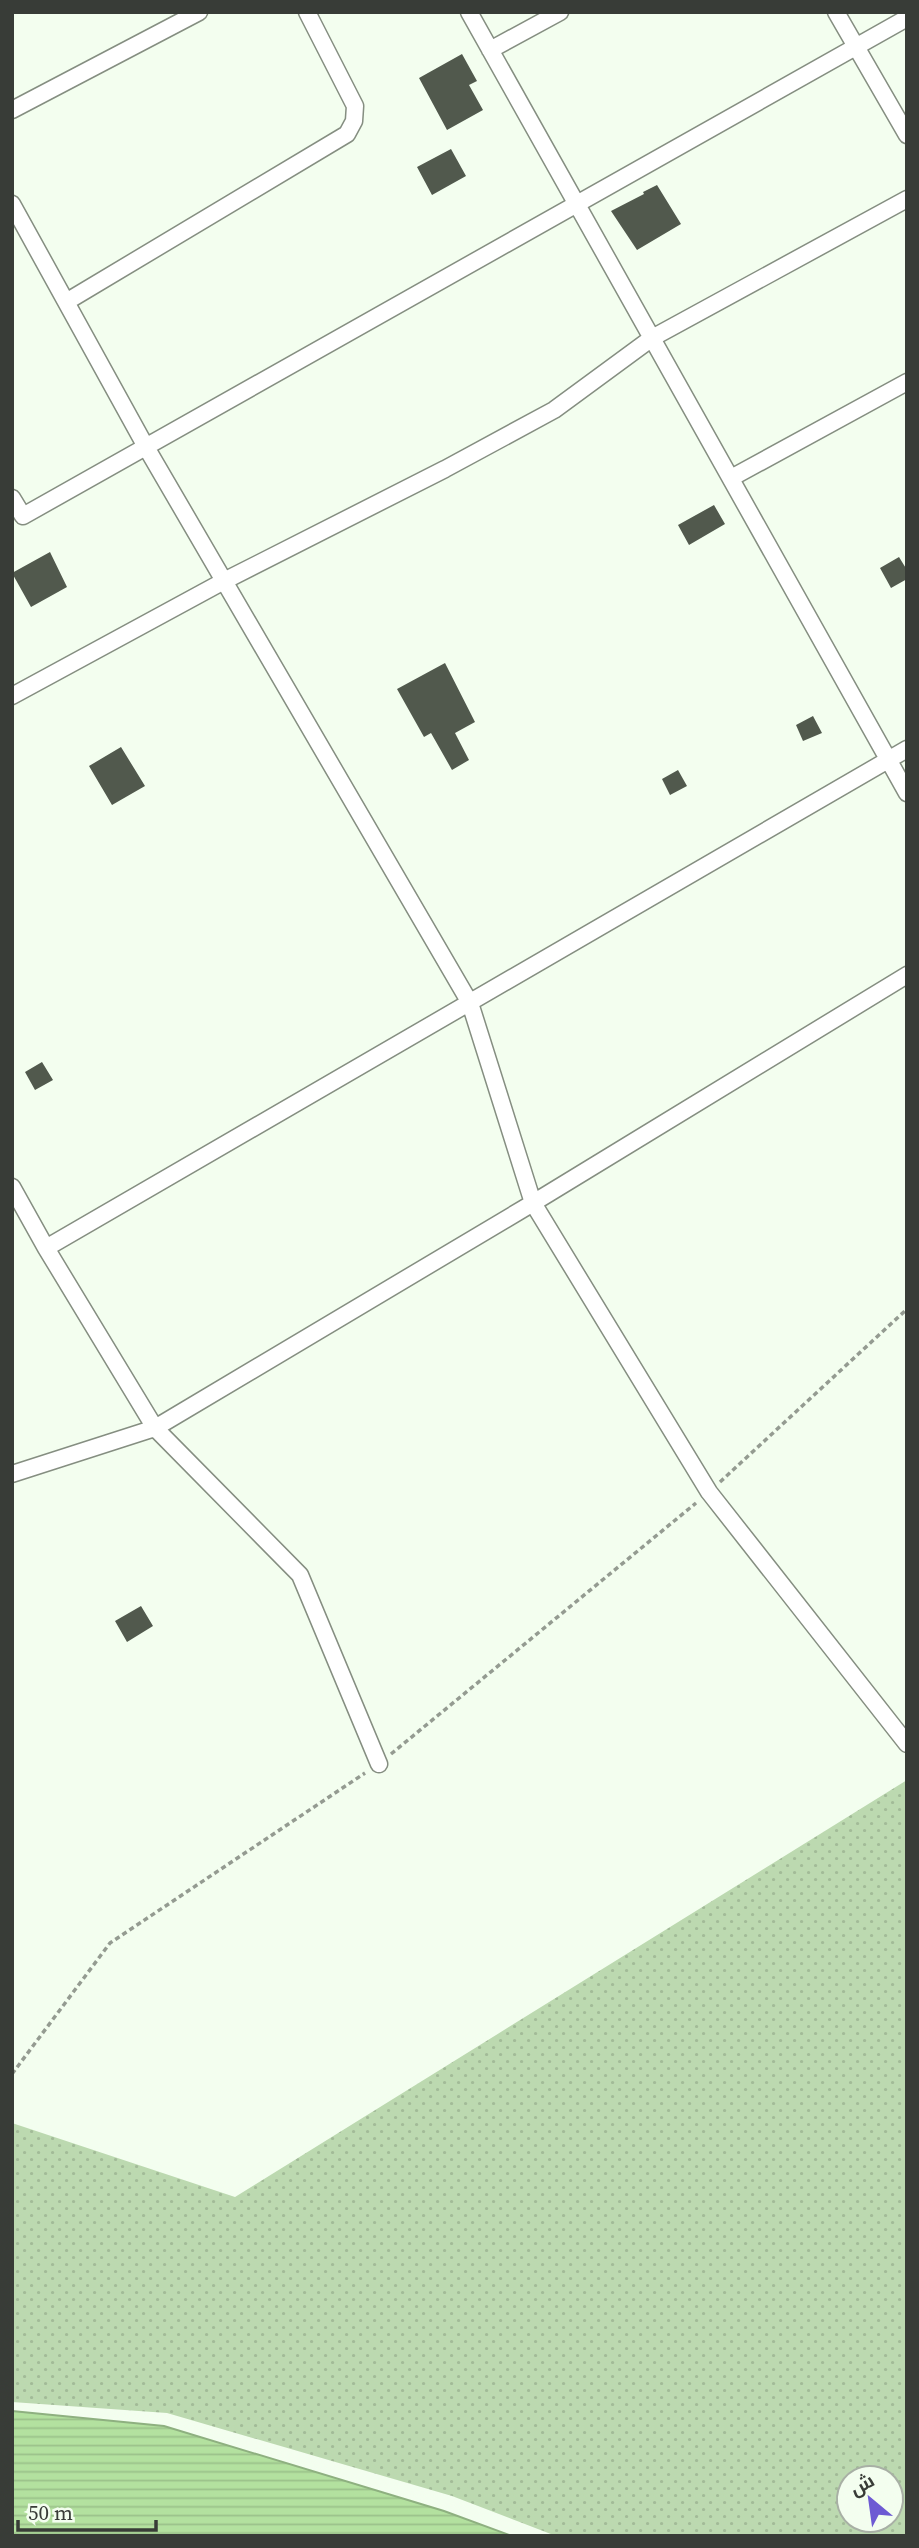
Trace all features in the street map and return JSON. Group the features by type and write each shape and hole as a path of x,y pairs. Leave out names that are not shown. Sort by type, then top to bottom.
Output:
{"street":[{"path":"12,110 199,12"},
{"path":"66,302 346,134 354,121 355,106 307,12"},
{"path":"469,12 907,793"},
{"path":"490,50 560,12"},
{"path":"836,12 907,135"},
{"path":"12,498 23,516 907,19"},
{"path":"12,696 224,581 445,469 554,410 652,338 907,199"},
{"path":"12,204 146,447 470,1003 533,1203 709,1492 907,1744"},
{"path":"731,478 907,382"},
{"path":"46,1248 907,749"},
{"path":"12,1474 155,1428 533,1203 907,975"},
{"path":"12,1187 155,1428 300,1575 379,1764"}],"path":[{"path":"12,2074 110,1942 379,1764 460,1700 709,1492 907,1309"}],"shaded area":[{"path":"907,1780 907,2536 556,2536 452,2496 167,2413 12,2402 12,2123 235,2197"},
{"path":"12,2411 164,2426 444,2511 512,2536 12,2536"}],"building":[{"path":"462,54 477,81 469,85 483,110 447,130 419,78"},
{"path":"451,149 466,176 432,195 417,167"},
{"path":"657,185 681,224 637,250 611,211"},
{"path":"714,505 725,524 689,545 678,525"},
{"path":"50,552 67,587 31,607 12,573"},
{"path":"899,557 907,570 907,579 891,588 880,568"},
{"path":"445,663 475,722 455,733 469,760 452,770 431,733 424,737 397,689"},
{"path":"813,716 822,733 803,741 796,725"},
{"path":"121,747 145,786 112,805 89,766"},
{"path":"678,770 687,786 670,795 662,779"},
{"path":"42,1062 53,1080 35,1090 25,1072"},
{"path":"141,1606 153,1626 127,1642 115,1621"}]}
